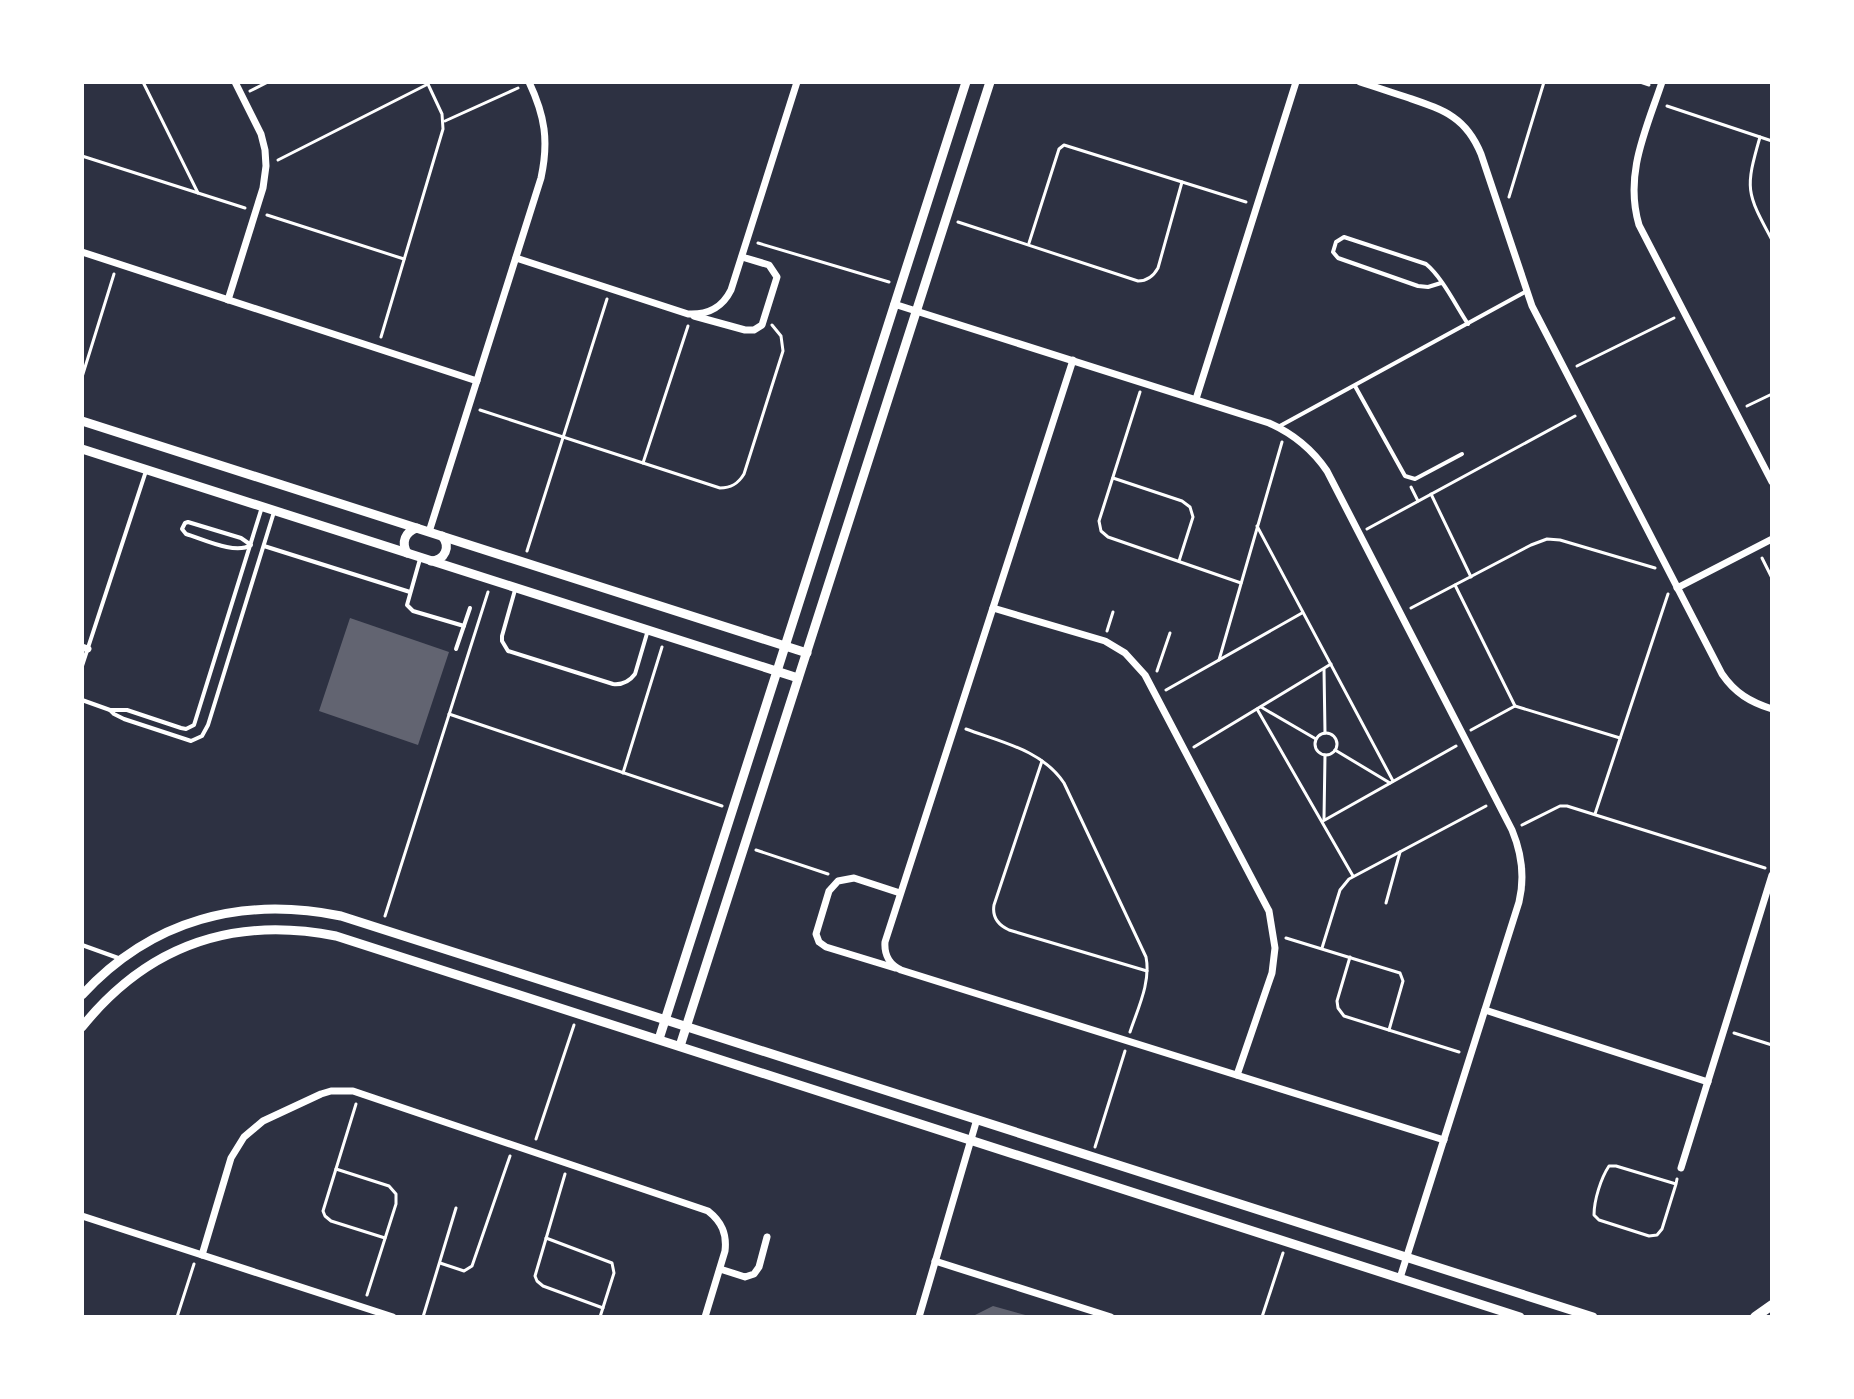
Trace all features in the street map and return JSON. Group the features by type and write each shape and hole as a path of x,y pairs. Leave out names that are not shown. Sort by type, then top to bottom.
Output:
{"main road":[{"path":"1755,1317 1772,1305"}],"street":[{"path":"228,300 263,188 266,166 261,134 235,82"},
{"path":"429,532 544,161 546,143 542,115 529,82"},
{"path":"690,315 707,313 722,304 731,290 797,82"},
{"path":"659,1039 966,82"},
{"path":"680,1046 990,82"},
{"path":"1196,399 1296,82"},
{"path":"1360,82 1438,107 1456,118 1471,134 1481,154 1526,291 1677,588 1728,683 1745,698 1772,709"},
{"path":"1662,82 1634,175 1634,202 1639,225 1772,482"},
{"path":"82,252 477,381"},
{"path":"516,258 690,315 750,331 758,329 765,321 777,277 765,263 742,257"},
{"path":"894,304 1282,429 1320,462 1359,533 1512,830 1520,853 1523,878 1522,890 1400,1278"},
{"path":"901,970 892,964 884,948 1073,360"},
{"path":"82,421 807,653"},
{"path":"82,449 798,678"},
{"path":"407,553 405,537 417,528"},
{"path":"431,561 440,559 446,553 447,544 442,536"},
{"path":"1677,588 1772,539"},
{"path":"993,608 1105,641 1136,663 1269,911 1275,948 1272,973 1237,1075"},
{"path":"1681,1168 1772,872"},
{"path":"900,893 854,878 843,879 833,885 816,934 819,942 826,947 1444,1140"},
{"path":"82,995 121,959 157,937 216,915 279,908 341,916 1593,1317"},
{"path":"82,1027 128,980 165,955 182,948 236,932 277,930 318,933 355,941 1520,1317"},
{"path":"1485,1010 1708,1082"},
{"path":"200,1254 231,1158 244,1137 263,1121 321,1094 342,1090 359,1092 708,1211 722,1225 725,1251 705,1317"},
{"path":"919,1317 977,1119"},
{"path":"82,1216 393,1317"},
{"path":"720,1269 745,1277 754,1274 767,1237"},
{"path":"935,1261 1111,1317"},
{"path":"361,1317 363,1307"}],"lane":[{"path":"1441,283 1418,286 1338,258 1333,252 1336,242 1344,237 1421,261 1431,268 1441,283 1468,324"},
{"path":"1282,429 1526,291"},
{"path":"1355,386 1405,476 1415,479 1462,454"},
{"path":"82,666 85,648 146,470"},
{"path":"190,728 262,507"},
{"path":"82,700 110,710 119,717 185,739 202,736 274,510"},
{"path":"251,545 246,549 234,549 186,534 182,529 188,522 241,538 251,545 410,592"},
{"path":"421,557 407,605 413,611 464,626"},
{"path":"516,588 502,636 505,646 513,653 618,685 635,674 648,630"},
{"path":"456,649 470,608"},
{"path":"110,710 127,710 181,728 190,728"},
{"path":"190,728 197,739"},
{"path":"82,945 121,959"}],"path":[{"path":"143,82 198,193"},
{"path":"241,95 268,82"},
{"path":"443,122 529,82"},
{"path":"1502,218 1544,82"},
{"path":"266,166 428,83 439,106 443,122 442,137 377,348"},
{"path":"1656,102 1772,141"},
{"path":"1760,137 1750,171 1750,190 1756,211 1772,240"},
{"path":"1029,244 1062,145 1257,206"},
{"path":"946,218 1138,281 1146,280 1158,268 1182,182"},
{"path":"747,240 900,285"},
{"path":"82,377 118,263"},
{"path":"523,562 611,289"},
{"path":"1565,371 1684,312"},
{"path":"643,463 690,315"},
{"path":"469,406 720,488 731,486 741,479 783,351 781,336 765,321"},
{"path":"1142,382 1099,526 1104,535 1241,583"},
{"path":"1736,412 1772,394"},
{"path":"1359,533 1586,411"},
{"path":"1219,660 1282,429"},
{"path":"1113,478 1182,501 1190,507 1193,517 1179,562"},
{"path":"1431,494 1471,577"},
{"path":"1257,526 1392,782"},
{"path":"1401,614 1539,541 1553,539 1671,576 1595,814"},
{"path":"1757,547 1772,578"},
{"path":"382,928 492,580"},
{"path":"1455,585 1515,706 1620,738"},
{"path":"1105,641 1113,612"},
{"path":"1154,692 1304,612"},
{"path":"1154,692 1170,633"},
{"path":"623,773 666,635"},
{"path":"1186,753 1331,664"},
{"path":"1324,668 1325,733"},
{"path":"1322,821 1515,706"},
{"path":"1259,708 1316,739"},
{"path":"1259,708 1353,876"},
{"path":"449,714 732,810"},
{"path":"955,725 1032,753 1058,775 1146,957 1146,983 1092,1156"},
{"path":"1316,739 1325,733"},
{"path":"1325,733 1335,739 1335,750"},
{"path":"1316,739 1316,749 1325,755"},
{"path":"1335,750 1392,782"},
{"path":"1325,755 1335,750"},
{"path":"1322,821 1325,755"},
{"path":"1042,760 994,905 995,919 1009,930 1147,971"},
{"path":"1322,948 1340,890 1353,876 1497,800"},
{"path":"1512,830 1563,806 1772,872"},
{"path":"744,846 843,879"},
{"path":"1386,903 1401,851"},
{"path":"1274,934 1398,971 1403,981 1389,1030"},
{"path":"1350,957 1337,1001 1340,1013 1471,1055"},
{"path":"532,1150 578,1013"},
{"path":"1724,1030 1772,1045"},
{"path":"359,1092 323,1211 331,1221 385,1238"},
{"path":"440,1263 464,1271 472,1266 514,1144"},
{"path":"568,1163 535,1276 539,1284 603,1308"},
{"path":"1676,1184 1609,1166 1594,1215 1602,1221 1649,1236 1657,1235 1662,1229 1681,1168"},
{"path":"336,1169 389,1186 396,1194 396,1204 363,1307"},
{"path":"423,1317 456,1208"},
{"path":"546,1238 612,1263 614,1273 600,1317"},
{"path":"1262,1317 1286,1241"},
{"path":"177,1317 200,1254"}],"building":[{"path":"350,618 449,652 418,745 319,711"},
{"path":"993,1306 1029,1316 1029,1317 971,1317"}]}
